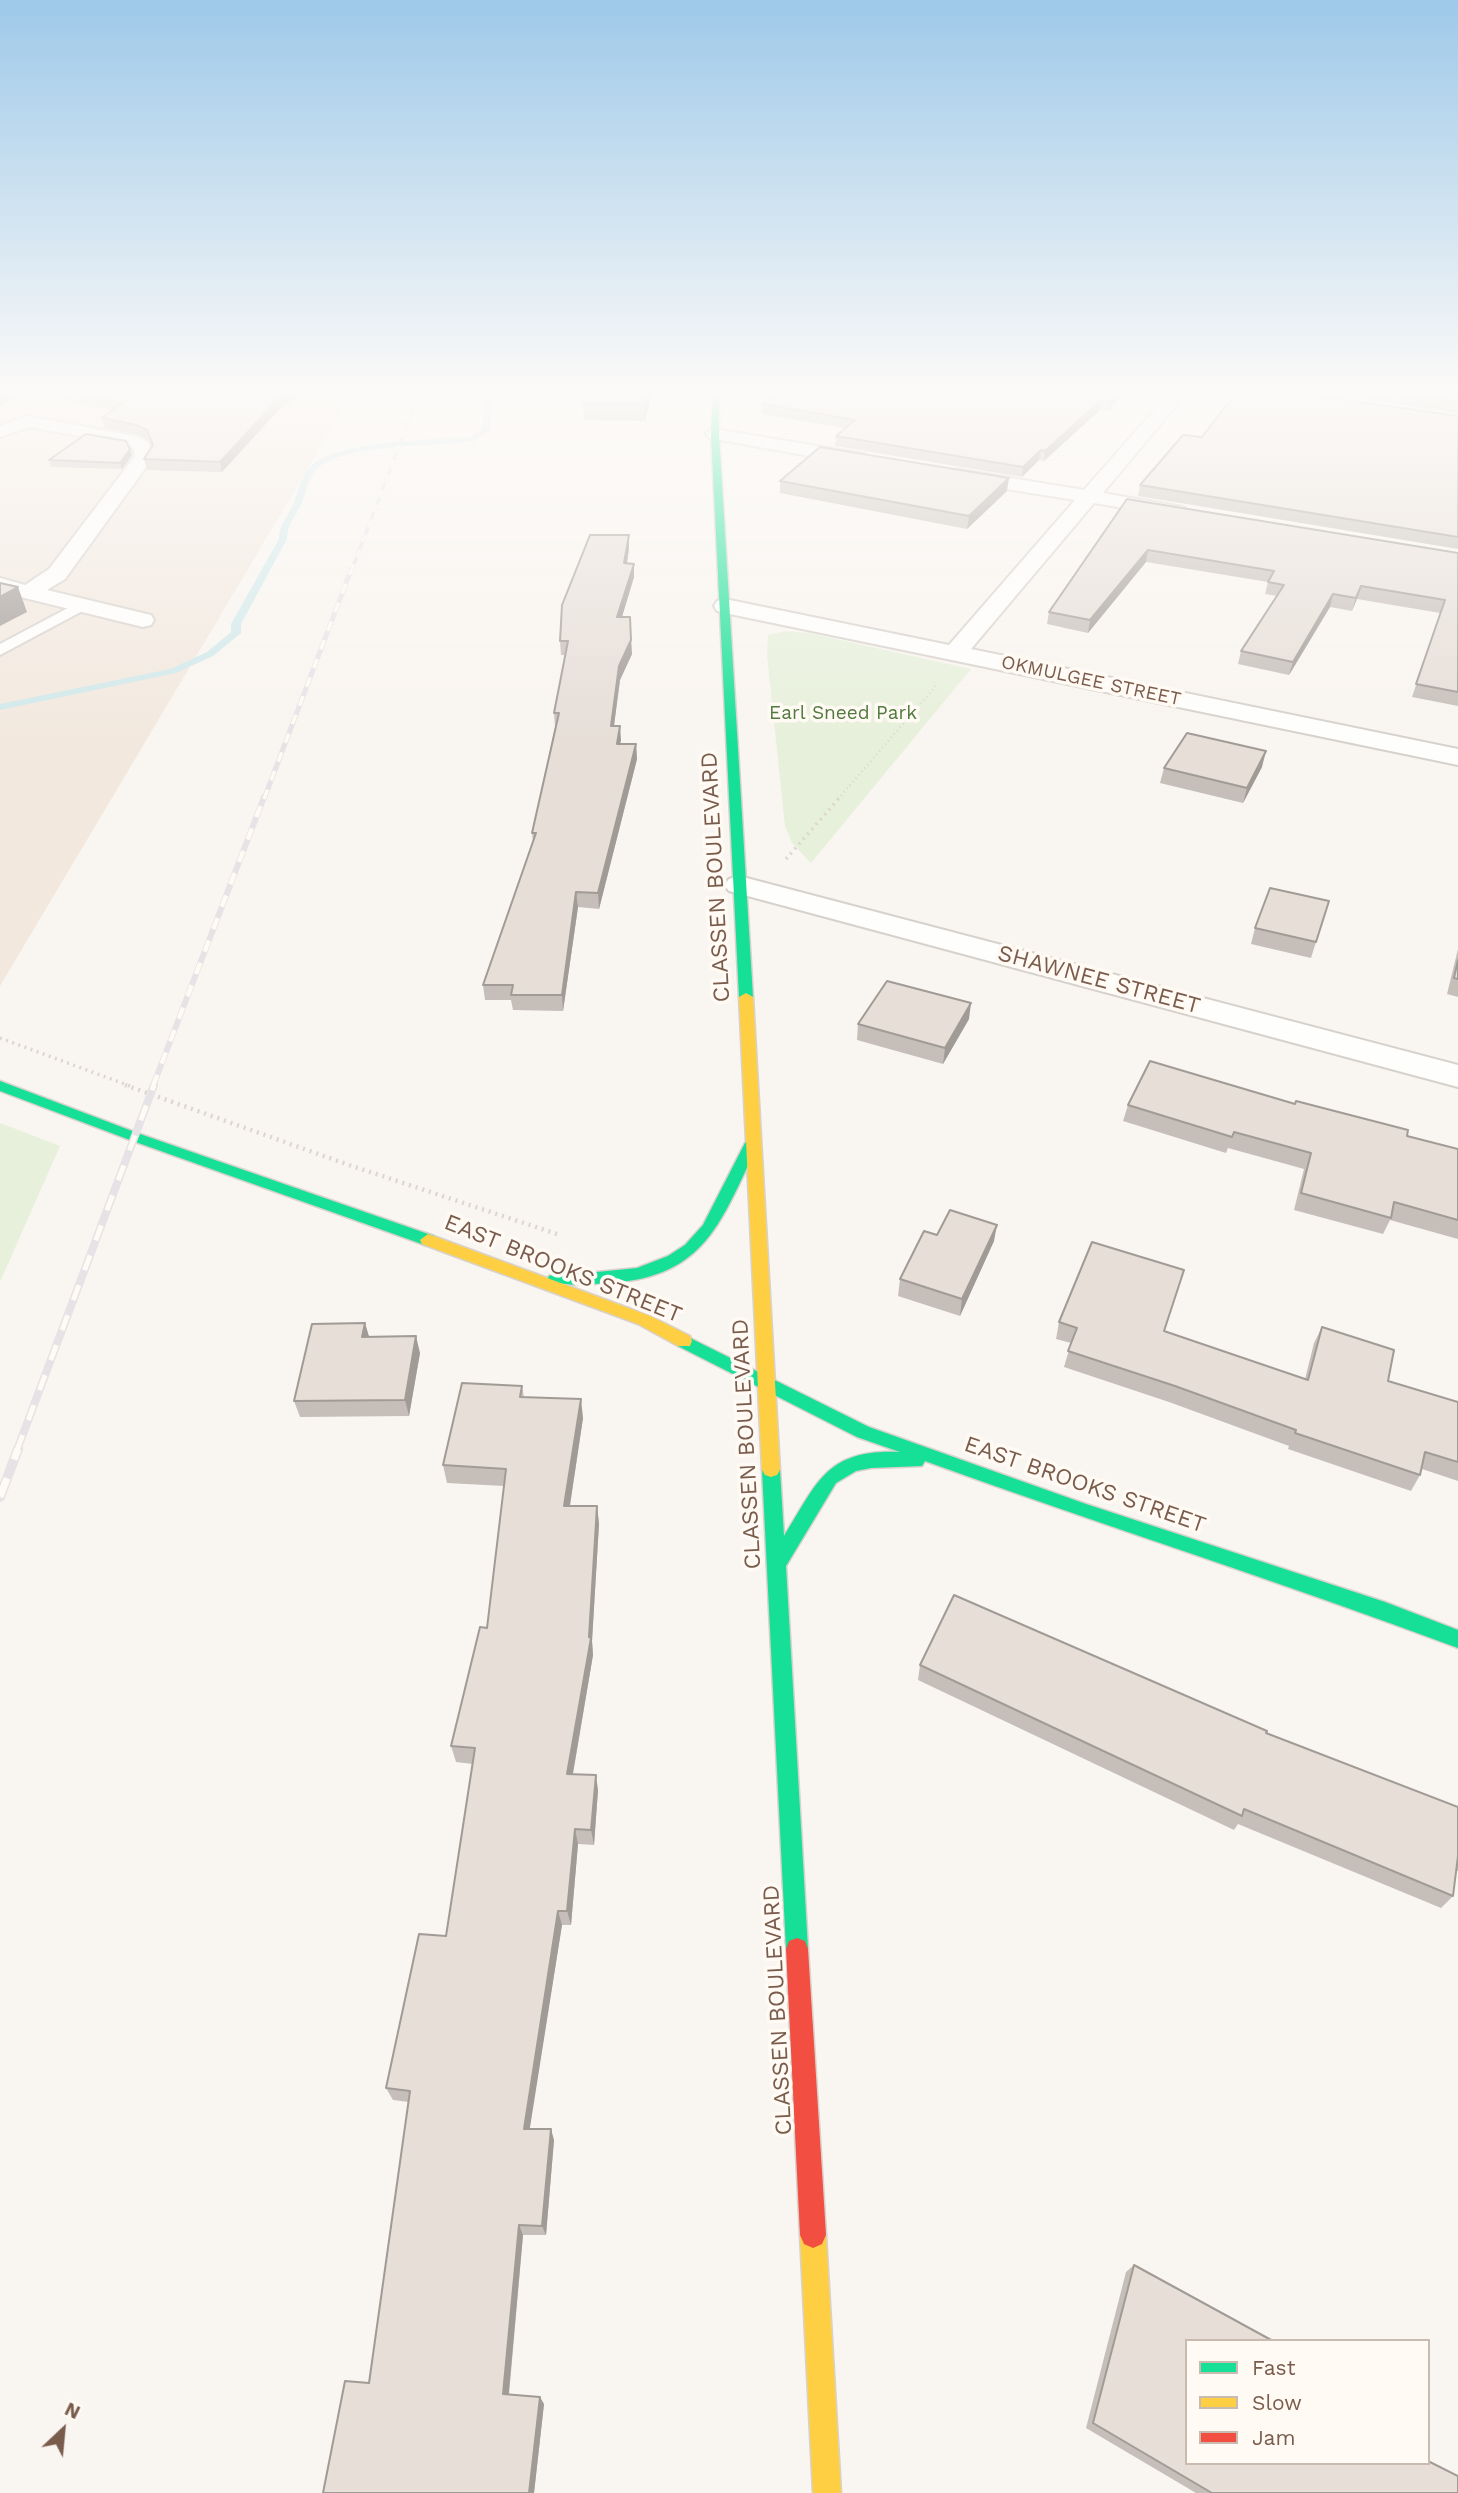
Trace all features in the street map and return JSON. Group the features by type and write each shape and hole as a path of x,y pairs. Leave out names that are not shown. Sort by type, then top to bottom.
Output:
{"main road":[{"name":"CLASSEN BOULEVARD","path":"719,507 827,2493"},
{"name":"EAST BROOKS STREET","path":"0,1086 135,1138 526,1274 644,1320 863,1432 1085,1511 1385,1611 1458,1639"},
{"path":"526,1274 595,1280 652,1271 669,1264 704,1237 718,1215 730,1185 753,1142"},
{"path":"776,1565 830,1478 841,1468 883,1457 962,1467"}],"street":[{"path":"29,592 57,574 106,507"},
{"path":"949,652 1081,507"},
{"path":"1151,507 1197,515"},
{"path":"0,585 143,620"},
{"name":"OKMULGEE STREET","path":"725,606 1458,757"},
{"name":"SHAWNEE STREET","path":"738,876 1458,1076"}],"lane":[{"path":"0,650 83,606"}],"path":[{"path":"738,876 788,859 934,687 927,668 949,652"},
{"path":"0,1038 150,1095 416,1189 561,1236"}],"shaded area":[{"path":"0,507 285,507 0,986"}],"green space":[{"name":"Earl Sneed Park","path":"784,631 809,633 971,669 811,863 792,843 785,826 767,655 768,635"},
{"path":"0,1123 60,1146 0,1282"}],"building":[{"path":"922,507 978,507 969,516"},
{"path":"1121,507 1178,507 1458,553 1458,692 1416,684 1445,600 1361,586 1356,598 1333,594 1293,662 1241,651 1284,585 1268,582 1274,571 1148,550 1090,620 1049,612"},
{"path":"1277,507 1458,507 1458,537"},
{"path":"590,535 629,535 624,563 634,564 617,617 630,617 631,640 619,666 611,726 620,726 617,744 636,744 598,893 576,892 562,995 511,995 513,985 483,985 536,833 532,833 559,713 554,713 568,641 560,641 562,605"},
{"path":"0,583 18,587 0,597"},
{"path":"1187,733 1266,751 1247,788 1164,768"},
{"path":"1270,888 1329,901 1316,942 1255,928"},
{"path":"1458,960 1458,979 1454,978"},
{"path":"887,981 971,1003 945,1048 858,1024"},
{"path":"1150,1061 1295,1104 1296,1101 1408,1130 1407,1136 1458,1149 1458,1220 1394,1202 1391,1218 1301,1193 1311,1153 1234,1132 1232,1137 1128,1105"},
{"path":"950,1210 997,1225 962,1299 900,1279 924,1231 937,1235"},
{"path":"1092,1242 1184,1270 1164,1331 1308,1380 1322,1327 1394,1350 1388,1381 1458,1402 1458,1462 1425,1452 1420,1475 1295,1433 1296,1430 1175,1386 1068,1351 1077,1328 1059,1322"},
{"path":"365,1323 362,1337 416,1336 405,1400 294,1401 312,1324"},
{"path":"462,1383 522,1386 520,1397 581,1399 564,1506 597,1506 591,1638 567,1774 596,1775 591,1830 575,1829 567,1911 558,1911 524,2129 551,2129 542,2226 519,2225 503,2394 540,2397 529,2493 323,2493 345,2381 369,2383 410,2091 386,2088 419,1934 446,1936 475,1748 451,1746 480,1627 487,1628 506,1469 443,1465"},
{"path":"954,1595 1267,1731 1266,1733 1458,1807 1458,1856 1453,1896 1244,1809 1242,1816 920,1665"},
{"path":"1134,2265 1269,2339 1185,2339 1185,2465 1430,2465 1430,2462 1458,2476 1458,2493 1212,2493 1093,2423"}],"waterway":[{"path":"0,707 173,671 210,654 236,633 236,624 283,539 283,527 295,507"}],"railway":[{"path":"351,572 376,507"},
{"path":"264,799 351,570"},
{"path":"153,1086 264,797"},
{"path":"17,1450 154,1085"},
{"path":"0,1497 18,1449"}],"traffic: fast":[{"path":"719,507 746,997"},
{"path":"0,1086 135,1137 428,1240"},
{"path":"556,1277 617,1277 656,1269 674,1261 709,1229 752,1143"},
{"path":"684,1341 863,1432 1085,1511 1385,1611 1458,1639"},
{"path":"776,1565 830,1478 860,1463 893,1459 916,1461"},
{"path":"771,1470 797,1949"}],"traffic: slow":[{"path":"746,997 771,1470"},
{"path":"428,1240 644,1320 684,1341"},
{"path":"813,2235 827,2493"}],"traffic: jam":[{"path":"797,1949 813,2235"}]}
